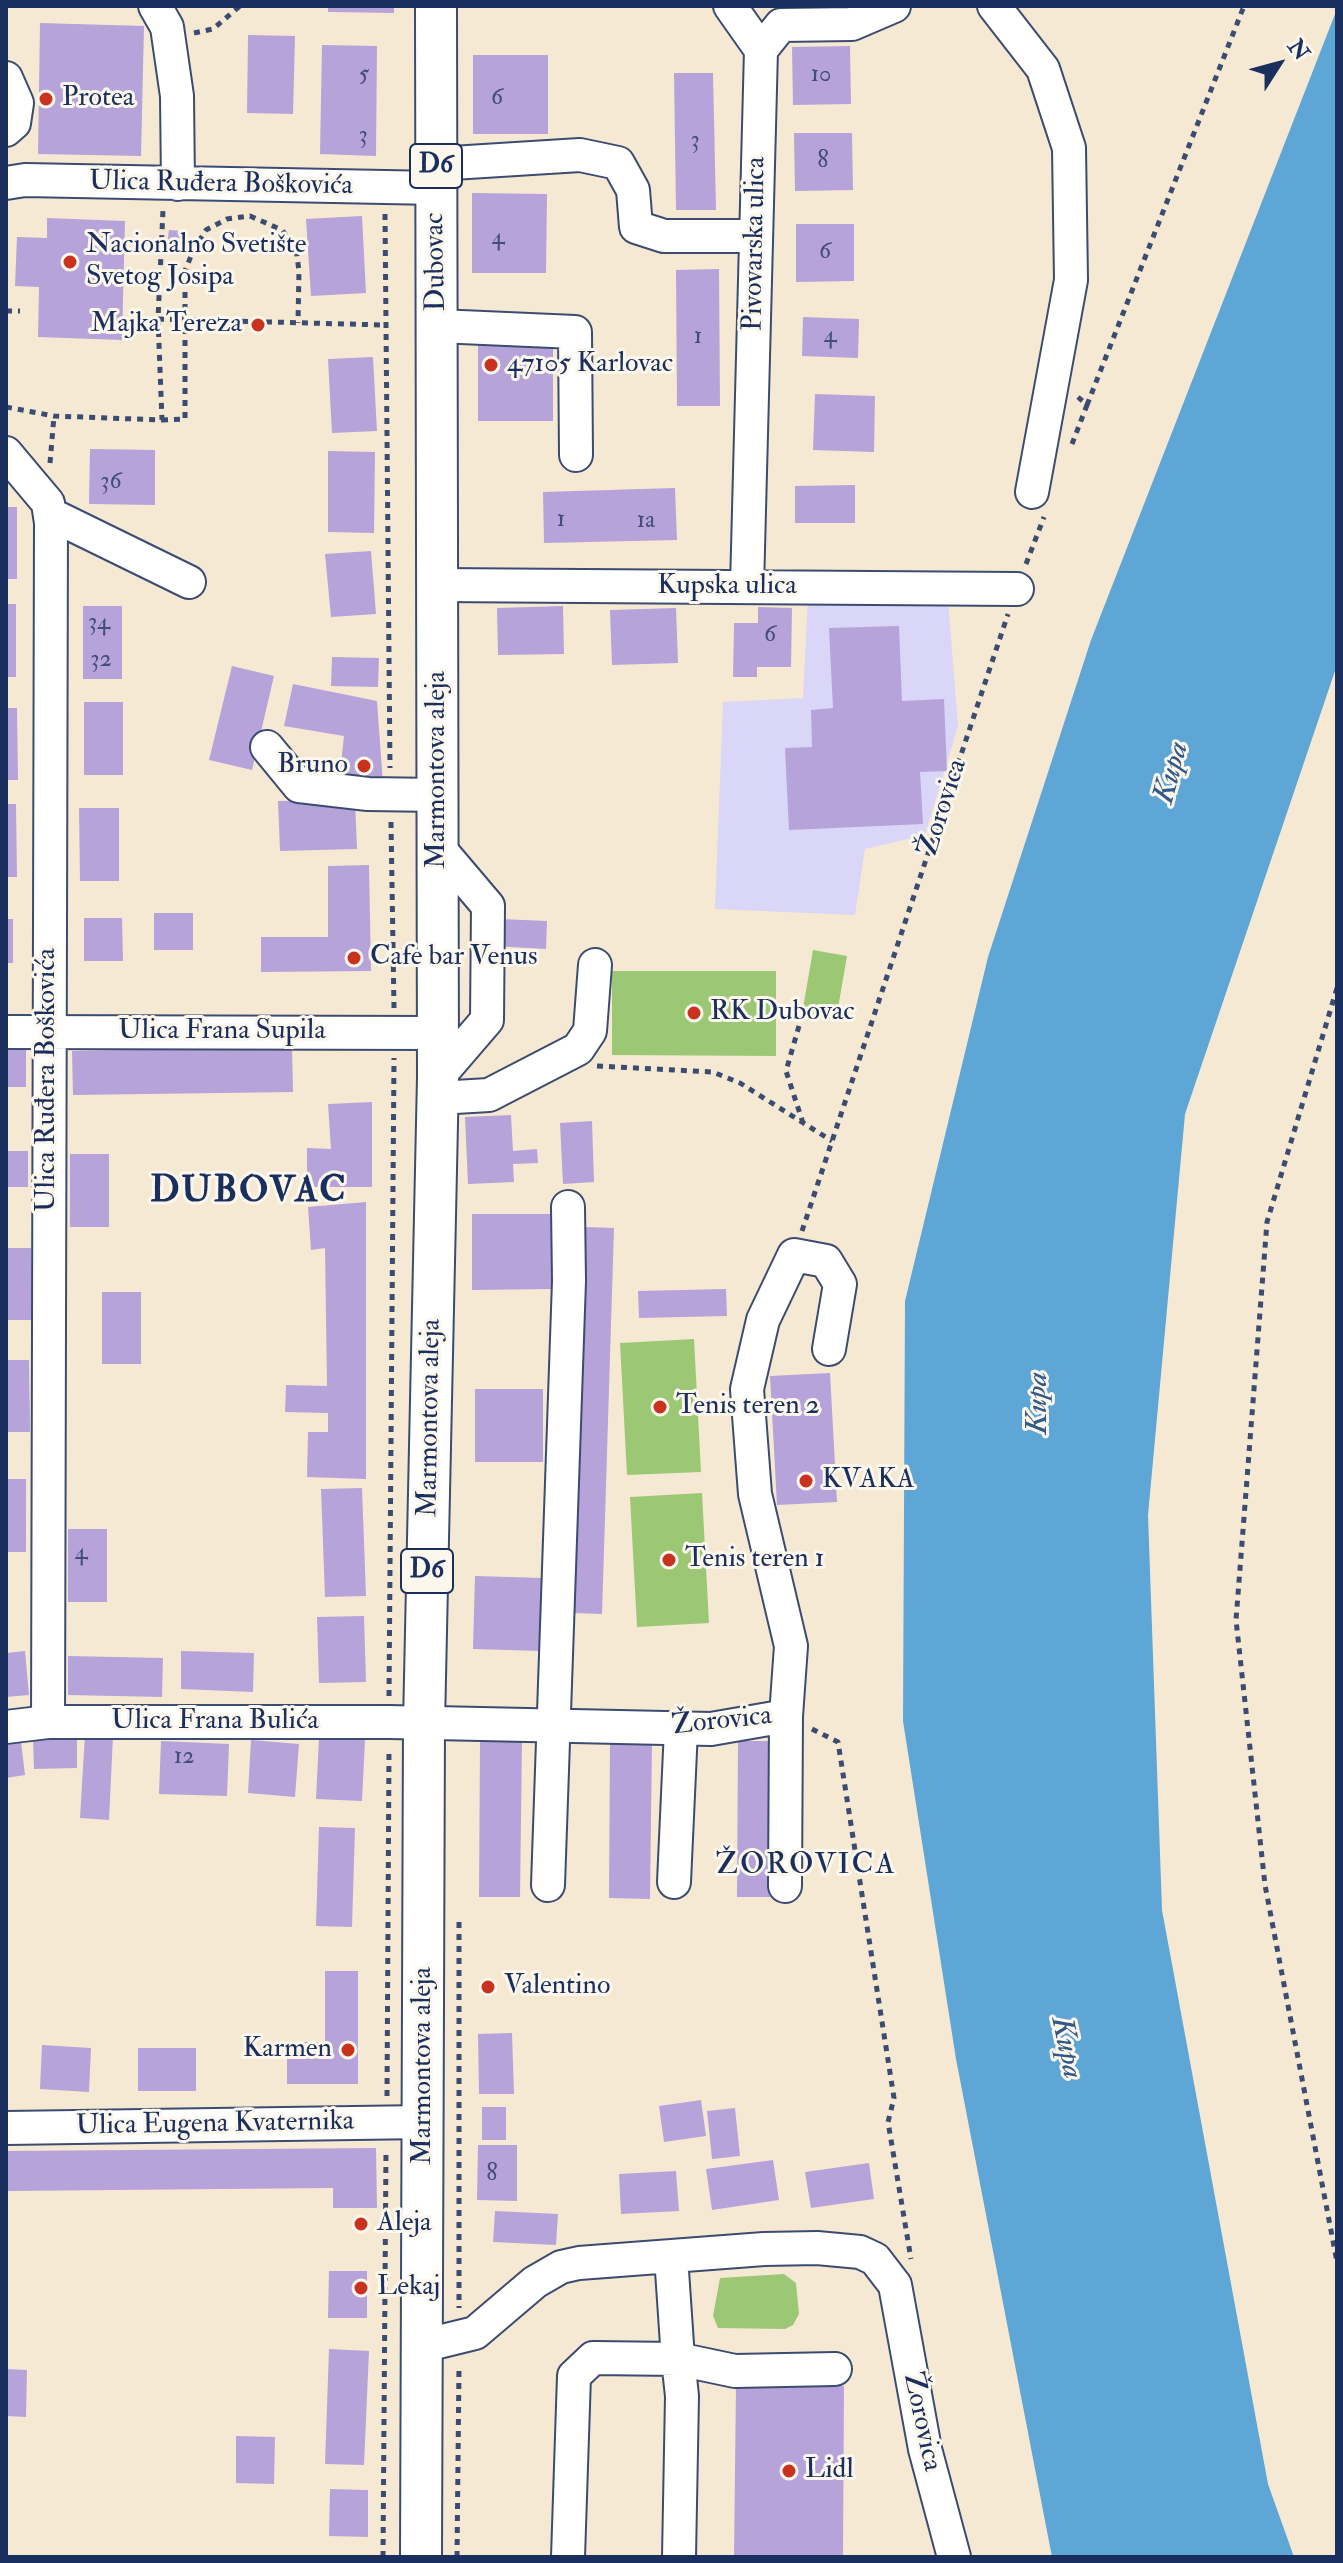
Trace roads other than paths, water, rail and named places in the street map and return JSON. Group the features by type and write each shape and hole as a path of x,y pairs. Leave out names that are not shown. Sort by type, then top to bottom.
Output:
{"main road":[{"name":"Dubovac","path":"436,6 438,326"},
{"name":"Marmontova aleja","path":"421,2557 440,2342 405,2123 406,1723 438,1088 438,326"}],"street":[{"path":"155,6 167,27 177,96 171,184"},
{"path":"730,6 761,50 781,25 852,24 894,6"},
{"path":"994,6 1043,69 1069,148 1071,280 1054,377 1041,498"},
{"name":"Pivovarska ulica","path":"747,587 761,50"},
{"path":"6,78 17,103 14,123 6,130"},
{"name":"Ulica Ruđera Boškovića","path":"6,183 25,180 385,189 436,176 580,155 618,163 633,190 636,227 664,236 756,236"},
{"path":"438,326 575,332 576,455"},
{"path":"6,453 46,504 189,582"},
{"name":"Ulica Ruđera Boškovića","path":"46,504 48,1722"},
{"name":"Kupska ulica","path":"438,585 1017,589"},
{"path":"267,747 299,786 438,795"},
{"path":"438,847 488,906 487,1020 438,1088 489,1095 578,1049 590,1031 595,965"},
{"name":"Ulica Frana Supila","path":"6,1032 438,1033"},
{"path":"548,1885 569,1281 568,1207"},
{"name":"Žorovica","path":"406,1723 711,1729 786,1716 791,1646 755,1494 747,1389 763,1320 794,1255 826,1261 840,1284 829,1349"},
{"path":"785,1886 786,1716"},
{"name":"Ulica Frana Bulića","path":"6,1727 48,1722 406,1723"},
{"path":"674,1882 681,1729"},
{"name":"Ulica Eugena Kvaternika","path":"6,2128 405,2123"},
{"name":"Žorovica","path":"671,2256 817,2248 860,2252 903,2274 925,2449 954,2557"},
{"path":"440,2342 475,2333 535,2282 561,2267 671,2256 682,2396 679,2557"},
{"path":"568,2557 574,2376 593,2358 678,2359 735,2371 835,2369"}],"water":[{"name":"Kupa","path":"1337,9 1337,665 1185,1114 1148,1515 1162,1910 1268,2484 1294,2557 1052,2557 956,2059 903,1721 905,1301 988,957 1091,640"}],"place":[{"name":"Protea","path":"46,99"},
{"name":"Nacionalno Svetište Svetog Josipa","path":"70,262"},
{"name":"Majka Tereza","path":"258,325"},
{"name":"47105 Karlovac","path":"491,365"},
{"name":"Bruno","path":"364,766"},
{"name":"Cafe bar Venus","path":"354,958"},
{"name":"RK Dubovac","path":"694,1013"},
{"name":"Tenis teren 2","path":"660,1407"},
{"name":"KVAKA","path":"806,1481"},
{"name":"Tenis teren 1","path":"669,1560"},
{"name":"Valentino","path":"488,1987"},
{"name":"Karmen","path":"348,2050"},
{"name":"Aleja","path":"361,2224"},
{"name":"Lekaj","path":"361,2288"},
{"name":"Lidl","path":"789,2471"}],"district":[{"name":"DUBOVAC","path":"249,1193"},
{"name":"ŽOROVICA","path":"806,1867"}]}
